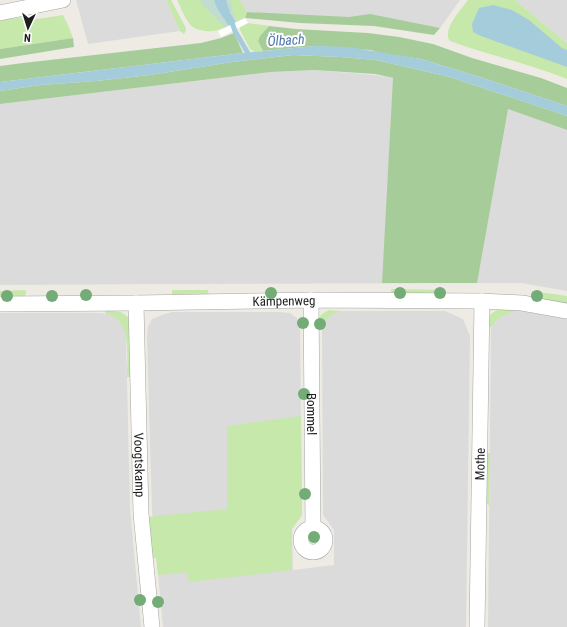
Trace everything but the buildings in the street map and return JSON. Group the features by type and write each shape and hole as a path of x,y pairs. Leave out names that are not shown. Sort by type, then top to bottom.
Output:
{"street":[{"path":"0,13 63,0"},
{"name":"Kämpenweg","path":"0,304 311,300 482,301 522,303 567,311"},
{"name":"Bommel","path":"311,300 313,528"},
{"name":"Mothe","path":"477,627 482,301"},
{"name":"Voogtskamp","path":"136,303 141,514 152,627"}],"shaded area":[{"path":"76,0 166,0 180,31 88,44"},
{"path":"236,0 460,0 440,28 341,21 241,11"},
{"path":"515,0 567,0 567,43"},
{"path":"314,70 375,75 441,88 508,109 567,130 567,291 521,283 0,285 0,104 271,72"},
{"path":"517,310 567,319 567,627 488,627 491,327 499,318"},
{"path":"342,311 445,311 463,319 470,336 466,627 163,627 152,511 147,338 148,327 152,319 172,312 279,312 290,313 297,318 300,325 302,515 292,529 293,570 334,565 334,530 323,515 322,329 327,318 334,313"},
{"path":"0,313 109,314 118,319 124,327 126,338 130,509 141,627 0,627"}],"green space":[{"path":"166,0 171,0 186,28 184,34 180,31"},
{"path":"177,0 214,0 229,26 220,30 212,31 196,29 187,20"},
{"path":"200,0 230,0 236,22 225,27"},
{"path":"226,0 240,0 247,12 245,18 236,22 231,16"},
{"path":"468,0 515,0 567,43 567,79 450,41 448,38 448,31 450,26"},
{"path":"247,12 349,17 370,14 440,28 434,35 374,26 300,23 245,18"},
{"path":"63,15 73,38 0,49 0,20 25,17 31,20"},
{"path":"248,23 269,26 260,36 258,41 263,51 255,52 250,49 240,30 240,27"},
{"path":"269,26 368,33 399,37 433,44 472,58 541,78 567,88 567,106 421,59 380,53 371,50 315,46 263,51 258,41 260,36"},
{"path":"234,33 243,53 0,82 0,66 201,43"},
{"path":"73,38 74,47 0,59 0,49"},
{"path":"293,55 376,60 450,77 567,116 567,130 508,109 477,283 382,283 393,78 375,74 314,70 271,72 0,104 0,91 40,85 150,75 232,62"},
{"path":"391,289 446,290 446,297 392,297"},
{"path":"26,290 25,299 0,299 0,291"},
{"path":"172,290 208,290 209,298 174,296 172,294"},
{"path":"532,291 567,296 567,304 532,298"},
{"path":"501,309 517,310 499,318 491,327 487,327 490,315"},
{"path":"329,310 342,311 329,317 322,329 317,329 319,318"},
{"path":"105,311 121,312 129,318 132,377 127,377 127,349 124,330 114,317 106,314"},
{"path":"301,416 302,515 292,529 292,570 189,582 187,572 158,575 156,558 151,558 147,517 227,509 227,426"},
{"path":"485,453 490,453 489,505 485,504"}],"water":[{"path":"214,0 226,0 231,16 236,22 229,26 217,8"},
{"path":"493,5 512,10 529,20 562,48 567,50 567,67 473,32 472,24 479,8"},
{"path":"315,46 349,47 421,59 567,106 567,116 450,77 376,60 340,57 293,55 232,62 150,75 40,85 0,91 0,82 243,53"}],"pier":[{"path":"245,18 248,23 221,37 218,31"}],"waterway":[{"path":"230,17 235,31 249,55"}],"water label":[{"name":"Ölbach","path":"286,40"}]}
